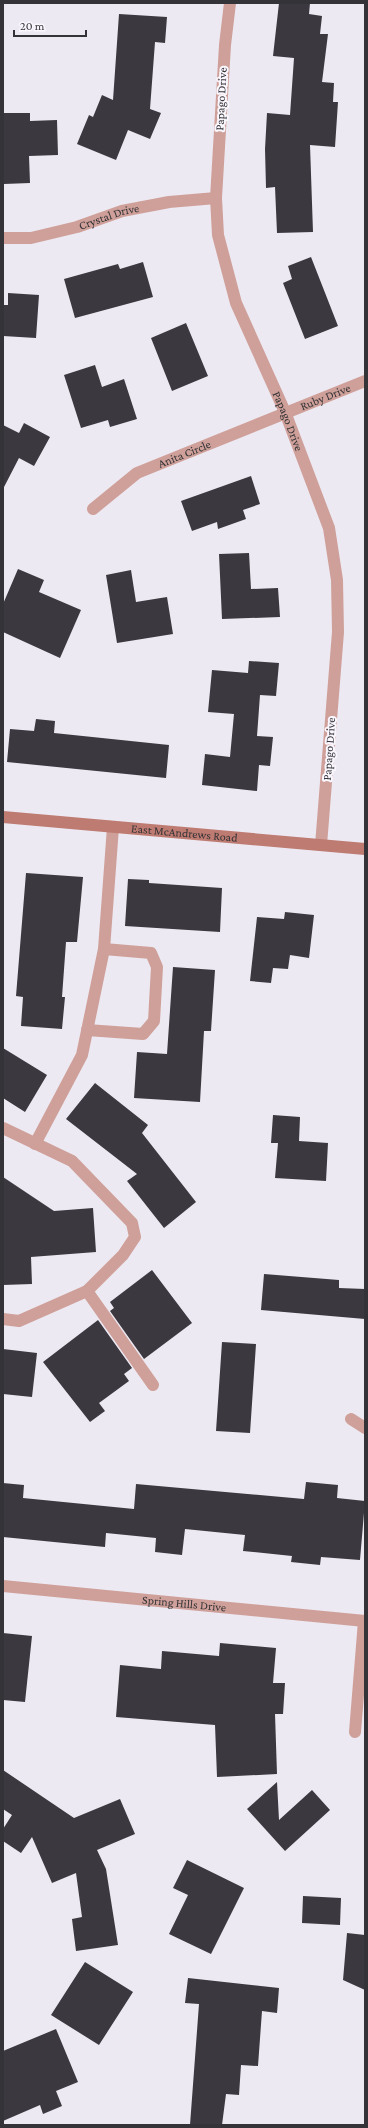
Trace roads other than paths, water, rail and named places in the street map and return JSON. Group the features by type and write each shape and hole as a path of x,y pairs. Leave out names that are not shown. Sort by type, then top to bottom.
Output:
{"main road":[{"name":"East McAndrews Road","path":"3,817 365,849"}],"street":[{"name":"Papago Drive","path":"230,3 225,45 216,198 218,235 236,303 285,412 329,528 337,580 338,632 321,845"},
{"name":"Crystal Drive","path":"3,238 31,238 77,227 122,211 169,202 216,198"},
{"name":"Ruby Drive","path":"285,412 365,381"},
{"name":"Anita Circle","path":"93,509 137,472 285,412"},
{"path":"35,1144 82,1055 104,949 113,827"},
{"path":"87,1030 143,1034 154,1021 157,967 151,953 104,949"},
{"path":"3,1128 72,1161 132,1223 135,1236 123,1255 87,1292 19,1321 3,1319"},
{"path":"87,1292 153,1385"},
{"path":"351,1419 365,1428"},
{"name":"Spring Hills Drive","path":"3,1586 365,1621"},
{"path":"355,1732 365,1621"}]}
